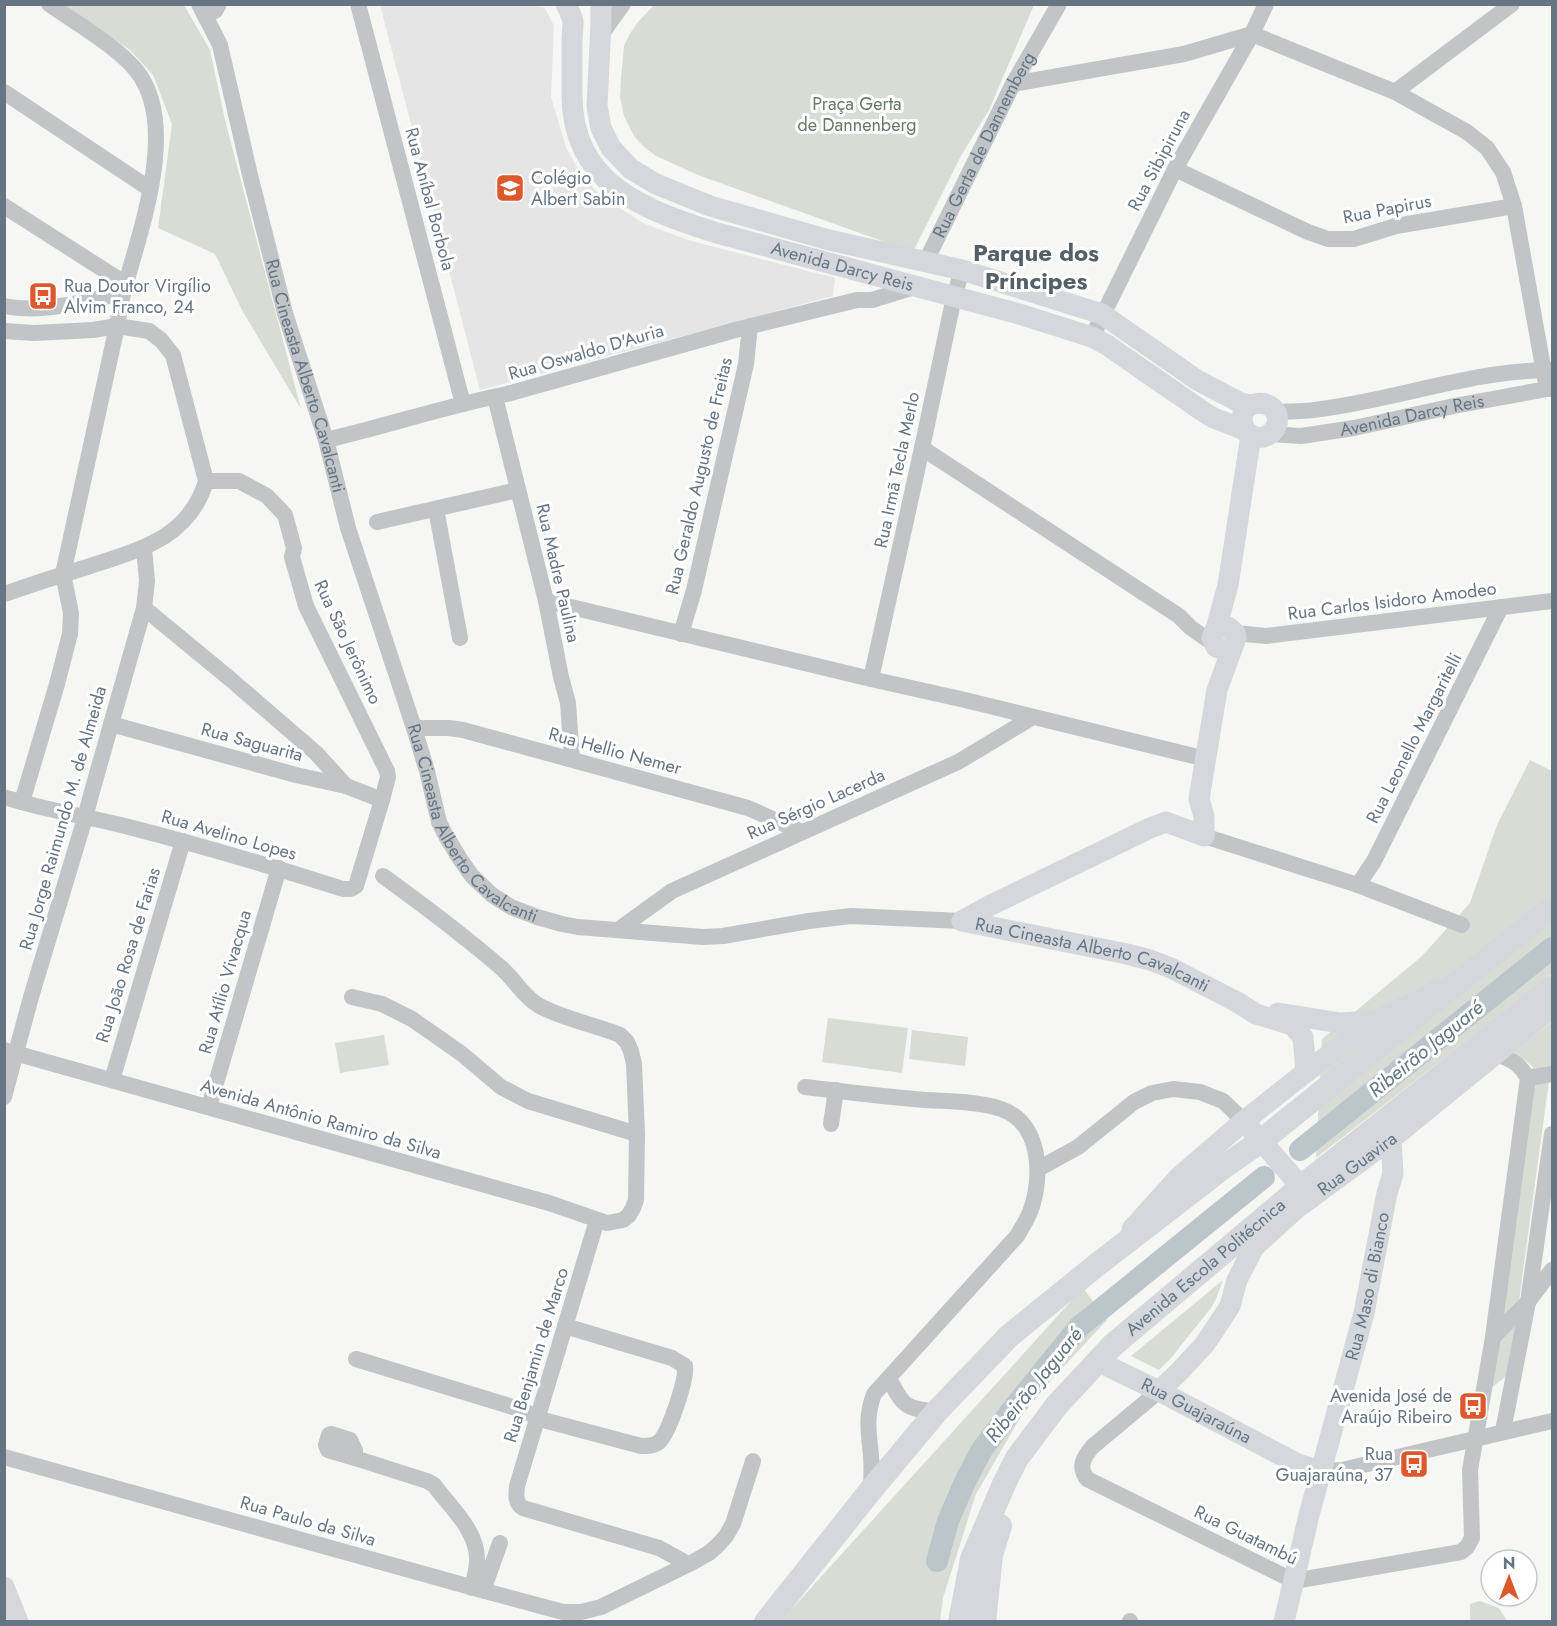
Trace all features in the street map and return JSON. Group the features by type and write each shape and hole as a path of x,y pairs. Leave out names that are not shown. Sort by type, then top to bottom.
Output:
{"highway":[{"path":"766,1622 937,1411 1009,1336 1217,1172 1265,1146 1482,963 1552,908"},
{"name":"Avenida Escola Politécnica","path":"960,1622 972,1559 1000,1491 1017,1458 1057,1405 1097,1361 1300,1186 1445,1084 1552,988"},
{"path":"984,1622 991,1555 1013,1493 1017,1458"}],"main road":[{"name":"Avenida Darcy Reis","path":"566,4 573,20 572,114 577,137 591,164 609,183 642,206 681,222 717,233 1016,313 1092,337 1212,417 1256,433"},
{"name":"Avenida Darcy Reis","path":"601,4 597,105 601,128 611,148 631,169 656,184 711,206 829,240 962,270 1102,314 1197,380 1241,403 1251,405"},
{"name":"Rua Gerta de Dannemberg","path":"914,287 925,263"},
{"path":"1264,403 1275,412 1277,424 1256,433 1242,424 1242,416 1251,405 1264,403"},
{"path":"1166,822 1204,836 1204,816 1199,799 1217,690 1228,585 1256,433"},
{"path":"962,921 1166,822 1199,799"},
{"name":"Rua Cineasta Alberto Cavalcanti","path":"962,921 1100,948 1150,960 1170,968 1238,1002 1256,1014 1292,1025 1303,1037 1306,1072"},
{"path":"1098,1264 1179,1177 1269,1101 1375,1021 1423,998 1482,963"},
{"name":"Rua Cineasta Alberto Cavalcanti","path":"1238,1002 1259,1006 1282,1015 1340,1023 1375,1021"},
{"name":"Rua Guavira","path":"1159,1391 1204,1345 1230,1306 1238,1280 1254,1247 1297,1208 1300,1186 1362,1160 1391,1139 1445,1084 1496,1054 1552,1008"},
{"path":"1265,1146 1262,1123 1269,1101"},
{"path":"1244,1121 1300,1186"},
{"name":"Rua Maso di Bianco","path":"1284,1622 1321,1471 1365,1313 1387,1193 1393,1174 1391,1139"},
{"name":"Rua Maso di Bianco","path":"1362,1160 1377,1168 1387,1193"},
{"name":"Rua Guajaraúna","path":"1097,1361 1298,1464 1321,1471"},
{"path":"4,1587 18,1622"}],"street":[{"path":"22,802 70,634 72,613 63,574 124,288 140,235 155,154 156,122 153,105 137,71 114,49 49,4"},
{"name":"Rua Cineasta Alberto Cavalcanti","path":"199,4 220,45 285,313 326,440 348,528 414,728 439,822 460,860 472,876 492,895 511,907 562,924 618,930 703,937 723,936 851,916 962,921"},
{"name":"Rua Aníbal Borbola","path":"358,4 463,404"},
{"path":"600,36 623,4"},
{"name":"Rua Gerta de Dannemberg","path":"925,263 1013,84 1059,4"},
{"name":"Rua Sibipiruna","path":"1092,337 1175,169 1266,4"},
{"path":"1395,92 1512,4"},
{"name":"Rua Cineasta Alberto Cavalcanti","path":"215,7 216,35"},
{"path":"1013,84 1184,54 1252,33 1395,92 1467,132 1487,148 1503,172 1514,206 1550,389"},
{"path":"4,92 150,189"},
{"name":"Rua Papirus","path":"1175,169 1308,232 1328,239 1354,239 1396,226 1514,206"},
{"path":"4,206 124,288"},
{"name":"Rua Irmã Tecla Merlo","path":"871,679 954,297 962,270"},
{"name":"Rua Oswaldo D'Auria","path":"857,300 872,286 889,279"},
{"name":"Rua Oswaldo D'Auria","path":"326,440 495,397 750,326 857,300 872,300 914,287"},
{"path":"4,306 19,309 44,309 124,288"},
{"path":"4,331 34,333 93,330 117,326 149,331 161,340 173,355 206,481 201,497 190,514 174,530 144,549 4,594"},
{"name":"Rua Geraldo Augusto de Freitas","path":"681,634 694,590 746,364 750,326"},
{"name":"Avenida Darcy Reis","path":"1275,412 1320,410 1480,377 1548,370"},
{"path":"1469,403 1479,391 1480,377"},
{"name":"Avenida Darcy Reis","path":"1256,433 1301,436 1354,429 1503,396 1550,389"},
{"name":"Rua Madre Paulina","path":"495,397 546,601 568,703 572,759"},
{"name":"Rua Carlos Isidoro Amodeo","path":"922,448 1179,616 1195,621 1223,637 1266,636 1552,601"},
{"name":"Rua São Jerônimo","path":"206,481 239,481 267,496 285,515 294,548 292,557 306,606 387,771 388,777 382,800"},
{"path":"377,522 518,490"},
{"path":"436,509 460,638"},
{"name":"Rua Jorge Raimundo M. de Almeida","path":"4,1097 10,1051 31,997 144,609 147,582 144,549"},
{"path":"546,601 1206,759"},
{"name":"Rua Leonello Margaritelli","path":"1358,885 1374,861 1501,607"},
{"path":"144,609 316,753 346,786"},
{"name":"Rua Sérgio Lacerda","path":"618,930 672,891 958,762 1033,717"},
{"name":"Rua Saguarita","path":"111,724 296,775 346,786 382,800"},
{"name":"Rua Hellio Nemer","path":"414,728 463,730 572,759 748,808 802,832"},
{"name":"Rua Avelino Lopes","path":"4,797 109,822 279,868 343,889 356,886 382,800"},
{"path":"1204,836 1358,885 1462,926"},
{"name":"Rua João Rosa de Farias","path":"112,1080 183,842"},
{"name":"Rua Atílio Vivacqua","path":"209,1107 279,868"},
{"path":"352,997 382,1004 412,1019 462,1054 501,1087 528,1101 637,1134 634,1064 632,1051 627,1042 620,1035 539,1006 526,997 506,971 462,934 383,876"},
{"name":"Avenida Antônio Ramiro da Silva","path":"10,1051 549,1203 607,1223 616,1223 626,1218 636,1200 637,1134"},
{"path":"1474,1438 1493,1337 1528,1078 1513,1060 1496,1054"},
{"path":"1528,1078 1552,1074"},
{"path":"804,1087 976,1104 1000,1109 1015,1116 1034,1143 1038,1169 1036,1189 1030,1212 1017,1236 874,1394 868,1419 872,1459 871,1490"},
{"path":"1038,1169 1078,1147 1134,1102 1152,1093 1173,1089 1200,1092 1223,1101 1244,1121"},
{"path":"831,1124 836,1090"},
{"path":"1503,1431 1528,1302 1552,1134"},
{"name":"Rua Benjamin de Marco","path":"597,1220 517,1486 517,1501 523,1508 658,1548 688,1564"},
{"path":"1538,1236 1552,1247"},
{"path":"1493,1337 1528,1302 1552,1270"},
{"path":"356,1359 461,1390 547,1421 635,1444 648,1446 658,1442 662,1438 679,1397 685,1366 681,1362 565,1326"},
{"path":"890,1378 898,1397 904,1403 912,1408 937,1411"},
{"name":"Rua Guavira","path":"1092,1447 1159,1391"},
{"name":"Rua Guajaraúna","path":"1321,1471 1342,1470 1552,1421"},
{"name":"Rua Guatambú","path":"1092,1447 1082,1462 1083,1474 1087,1479 1294,1581 1461,1552 1472,1538 1470,1470 1474,1438"},
{"name":"Rua Paulo da Silva","path":"4,1457 563,1612 581,1612 601,1607 708,1553 726,1536 733,1524 753,1461"},
{"path":"355,1458 434,1485 471,1534 476,1546 478,1590"},
{"path":"478,1590 486,1582 500,1543"}],"shaded area":[{"name":"Colégio Albert Sabin","path":"531,4 545,8 554,26 551,97 567,150 583,177 603,198 645,224 691,241 835,278 833,296 480,390 380,5"}],"green space":[{"path":"64,5 184,5 210,50 225,120 301,409 242,310 215,254 158,228 172,124 153,75 130,50"},
{"name":"Praça Gerta de Dannenberg","path":"654,5 1034,5 989,110 961,156 913,252 698,175 656,156 644,147 634,136 624,116 620,97 621,78 624,46 638,22"},
{"path":"1530,760 1552,771 1552,974 1316,1158 1322,1039 1421,957 1470,903 1497,825"},
{"path":"828,1018 908,1028 902,1073 822,1062"},
{"path":"1552,1022 1552,1059 1509,1374 1490,1389 1535,1076 1532,1066 1514,1052"},
{"path":"912,1030 968,1037 965,1066 909,1059"},
{"path":"384,1035 389,1065 340,1073 335,1043"},
{"path":"1223,1280 1211,1308 1159,1370 1131,1356"},
{"path":"1083,1288 1107,1320 1027,1406 976,1494 943,1598 940,1621 780,1622"},
{"path":"1479,1601 1479,1608 1499,1608 1507,1621 1470,1621 1470,1604"}],"waterway":[{"name":"Ribeirão Jaguaré","path":"1300,1150 1552,948"},
{"name":"Ribeirão Jaguaré","path":"937,1561 948,1521 981,1451 1079,1327 1264,1177"}],"place":[{"name":"Colégio Albert Sabin","path":"510,188"},
{"name":"Rua Doutor Virgílio Alvim Franco, 24","path":"43,296"},
{"name":"Avenida José de Araújo Ribeiro","path":"1473,1406"},
{"name":"Rua Guajaraúna, 37","path":"1414,1464"}],"district":[{"name":"Parque dos Príncipes","path":"1036,266"}]}
